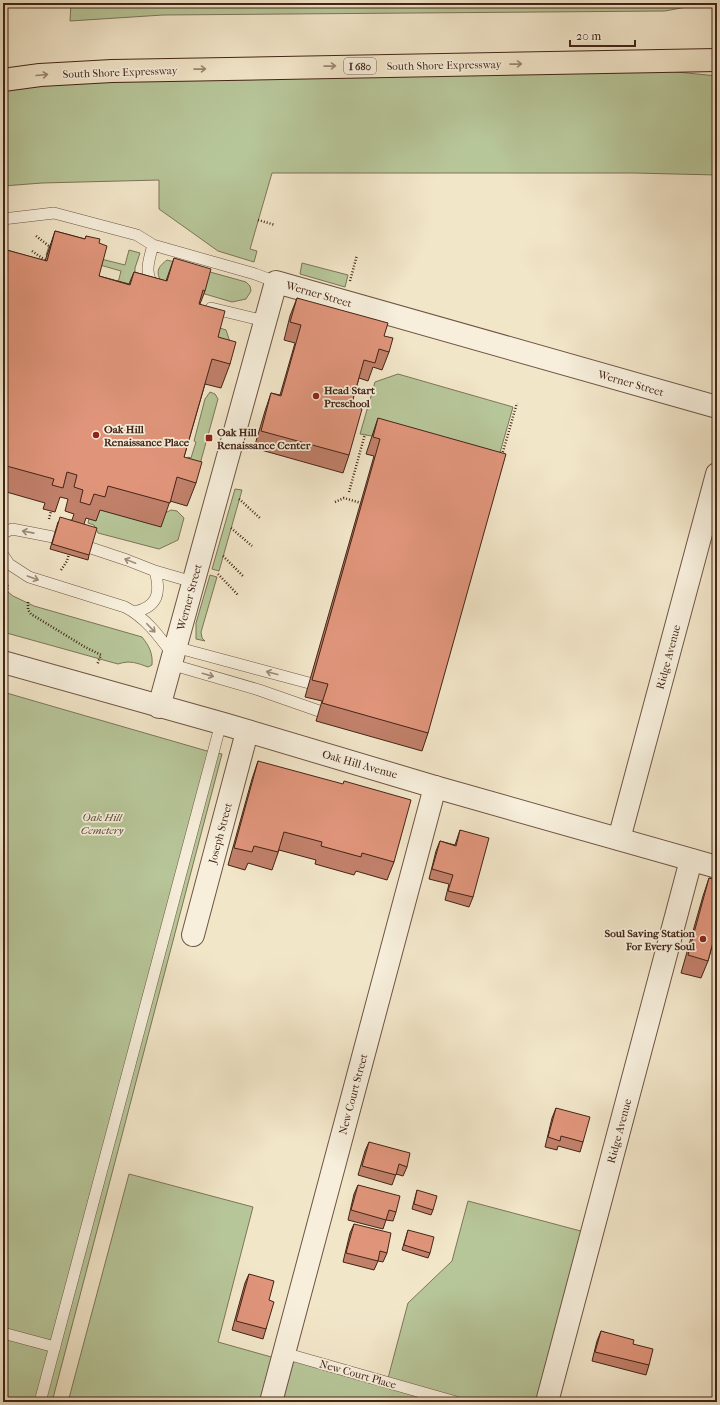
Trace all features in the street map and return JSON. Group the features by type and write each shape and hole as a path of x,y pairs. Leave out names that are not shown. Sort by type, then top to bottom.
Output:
{"highway":[{"name":"South Shore Expressway","path":"3,80 40,75 112,71 717,60"}],"street":[{"name":"Werner Street","path":"159,707 276,282 717,407"},
{"name":"Ridge Avenue","path":"619,839 717,474"},
{"name":"Oak Hill Avenue","path":"3,662 159,707 221,723 435,787 717,867"},
{"name":"Joseph Street","path":"193,935 247,732"},
{"name":"New Court Street","path":"271,1402 435,787"},
{"name":"Ridge Avenue","path":"547,1402 691,860"}],"lane":[{"path":"3,219 54,213 138,235 153,245 254,274 276,282"},
{"path":"153,245 148,264 149,279 156,292 162,294"},
{"path":"199,304 265,321"},
{"path":"3,533 12,529 53,537"},
{"path":"91,548 155,571 193,582"},
{"path":"3,555 9,564 29,577 125,607 134,612 154,630 173,655 259,690 319,712"},
{"path":"134,612 144,610 152,605 156,596 158,583 155,571"},
{"path":"173,655 309,683"},
{"path":"40,1402 221,723"},
{"path":"3,1333 55,1347"},
{"name":"New Court Place","path":"284,1353 456,1402"}],"path":[{"path":"258,220 275,225"},
{"path":"36,236 49,246"},
{"path":"32,251 45,260"},
{"path":"351,276 357,255"},
{"path":"502,456 517,403"},
{"path":"348,492 365,434"},
{"path":"335,502 344,498 361,503"},
{"path":"239,499 260,518"},
{"path":"50,516 52,511"},
{"path":"230,528 252,546"},
{"path":"67,560 69,554"},
{"path":"223,556 243,576"},
{"path":"217,574 238,596"},
{"path":"28,602 28,610 31,614 101,655 97,665"}],"green space":[{"path":"71,3 708,3 665,11 163,15 70,21"},
{"path":"587,63 717,76 717,175 634,173 272,173 250,249 257,251 254,262 218,251 159,209 159,180 42,183 3,186 3,80"},
{"path":"49,246 125,265 129,250 140,253 135,268 135,281 112,306 121,271 100,265 46,255"},
{"path":"167,260 246,282 250,286 251,291 246,299 232,302 161,281 158,272 162,264"},
{"path":"302,263 348,275 345,287 300,274"},
{"path":"208,324 226,330 230,342 230,358"},
{"path":"398,374 513,407 495,470 360,434 375,382"},
{"path":"210,392 215,394 218,399 197,475 183,478 188,457 191,458 196,442 194,441 205,399"},
{"path":"235,489 242,490 219,571 212,569"},
{"path":"99,509 165,513 171,510 177,511 184,518 178,540 159,549 98,533 94,525 88,523 89,518"},
{"path":"210,575 217,577 201,632 202,638 205,641 196,639 196,623"},
{"path":"3,588 13,596 34,606 142,637 150,650 152,665 148,667 130,662 118,664 3,632"},
{"name":"Oak Hill Cemetery","path":"3,692 222,754 52,1402 3,1402"},
{"path":"129,1174 253,1207 218,1342 282,1360 284,1353 387,1382 408,1303 452,1261 468,1201 592,1234 547,1402 68,1402"}],"building":[{"name":"Oak Hill Renaissance Place","path":"55,231 85,239 86,236 100,239 99,243 107,246 99,276 130,285 134,272 167,281 174,258 211,269 205,291 203,290 199,304 225,311 218,337 236,342 230,364 212,359 184,457 202,462 196,483 177,477 170,503 108,486 105,497 94,494 90,505 80,502 83,490 74,487 77,475 67,472 63,488 52,485 54,479 3,465 3,249 47,261"},
{"name":"Head Start Preschool","path":"297,298 388,323 384,336 393,338 389,352 379,349 375,363 364,360 351,406 362,409 349,455 261,431 271,393 281,396 301,325 290,322"},
{"path":"378,418 506,454 428,733 322,703 328,684 312,680 380,439 373,437"},
{"path":"60,517 97,528 89,555 52,544"},
{"path":"258,761 343,784 344,781 411,800 394,862 362,853 361,857 321,846 322,842 284,832 278,852 254,846 252,852 234,848"},
{"path":"460,830 489,838 473,897 448,891 453,875 432,869 440,841 456,846"},
{"name":"Soul Saving Station For Every Soul","path":"709,878 717,880 717,927 708,961 688,955"},
{"path":"556,1108 590,1117 583,1142 561,1136 560,1141 548,1137"},
{"path":"369,1142 410,1153 407,1167 399,1164 396,1175 362,1166"},
{"path":"358,1185 400,1196 396,1212 389,1210 386,1220 351,1210"},
{"path":"417,1190 437,1196 433,1210 414,1204"},
{"path":"354,1224 391,1233 387,1253 380,1251 378,1261 346,1253"},
{"path":"408,1230 434,1237 430,1253 404,1245"},
{"path":"249,1274 274,1281 269,1300 274,1302 266,1329 236,1321"},
{"path":"601,1331 634,1340 633,1344 653,1349 649,1365 595,1352"}],"place":[{"name":"Head Start Preschool","path":"316,396"},
{"name":"Oak Hill Renaissance Place","path":"96,435"},
{"name":"Oak Hill Renaissance Center","path":"209,438"},
{"name":"Soul Saving Station For Every Soul","path":"703,939"}]}
